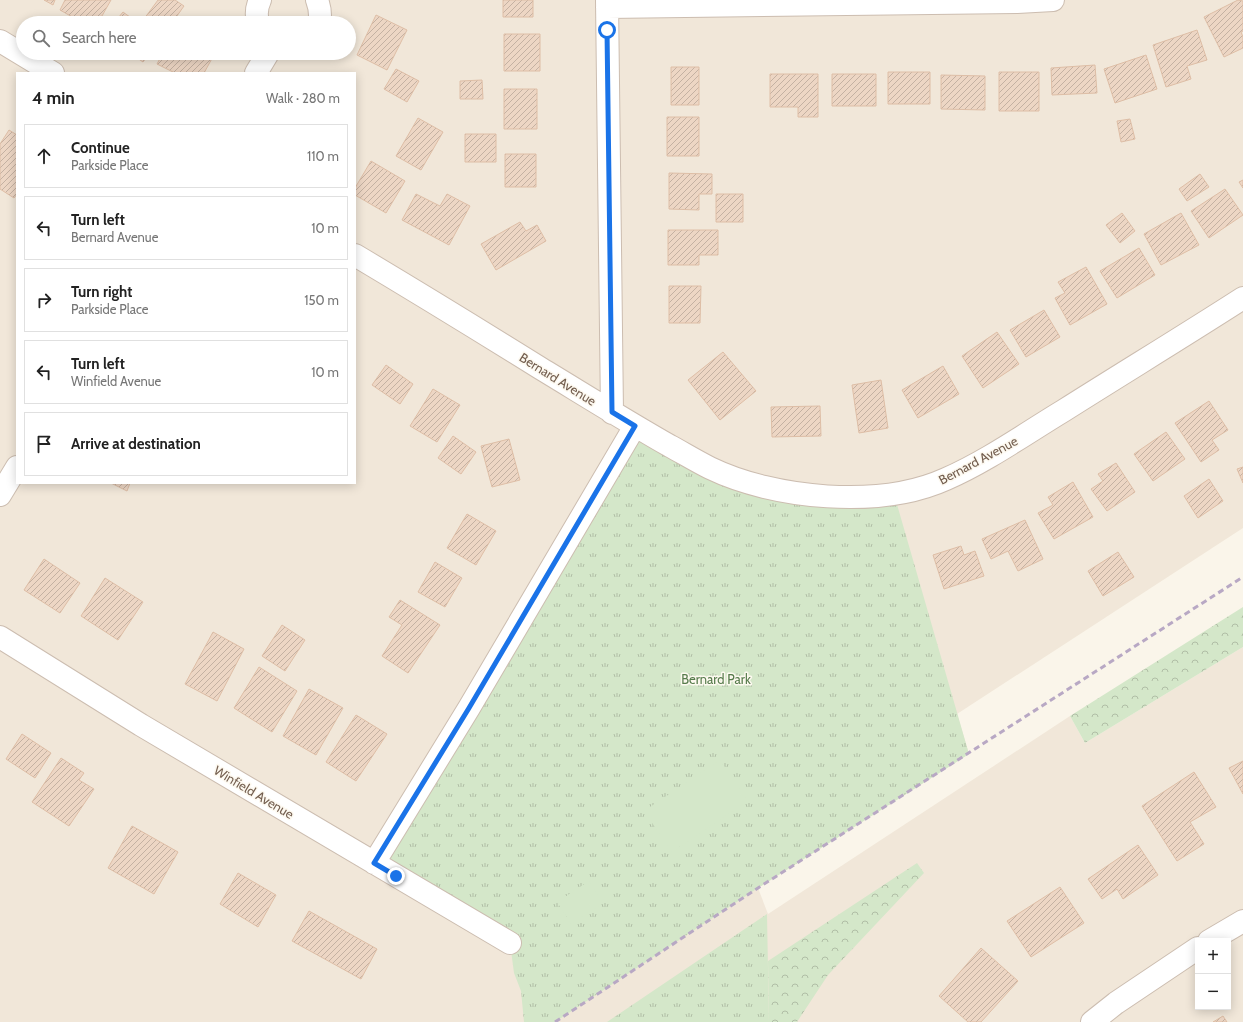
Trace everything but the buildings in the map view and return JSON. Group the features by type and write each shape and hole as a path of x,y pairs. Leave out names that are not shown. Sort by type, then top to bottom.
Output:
{"street":[{"path":"256,16 257,6 260,0"},
{"path":"317,0 320,7 321,16"},
{"path":"612,412 607,4 1017,2 1053,0"},
{"path":"0,41 16,50"},
{"path":"32,60 52,72"},
{"path":"257,72 264,60"},
{"name":"Bernard Avenue","path":"356,255 635,426 710,468 742,480 775,489 826,497 860,497 894,494 944,480 992,455 1243,298"},
{"path":"374,863 469,708 635,426"},
{"path":"0,495 16,469"},
{"name":"Winfield Avenue","path":"0,637 141,725 510,943"},
{"path":"1214,938 1243,921"},
{"path":"1092,1022 1116,1003 1195,950"}],"shaded area":[{"path":"0,0 1243,0 1243,528 957,714 969,754 758,888 768,914 1070,716 1085,743 1243,647 1243,1022 0,1022"}],"green space":[{"name":"Bernard Park","path":"635,426 742,480 894,494 969,754 758,888 555,1022 524,1022 521,991 514,973 510,943 374,863"},
{"path":"1243,607 1243,647 1085,743 1070,716"},
{"path":"720,760 748,801 672,852 644,811"},
{"path":"917,863 924,873 828,975 797,1022 769,1022 768,961"},
{"path":"589,881 603,903 571,924 557,902"},
{"path":"767,914 769,1022 607,1022"}],"railway":[{"path":"555,1022 758,888 1243,577"}],"route":[{"path":"396,876 374,863 469,708 635,426 612,412 607,30"}]}
